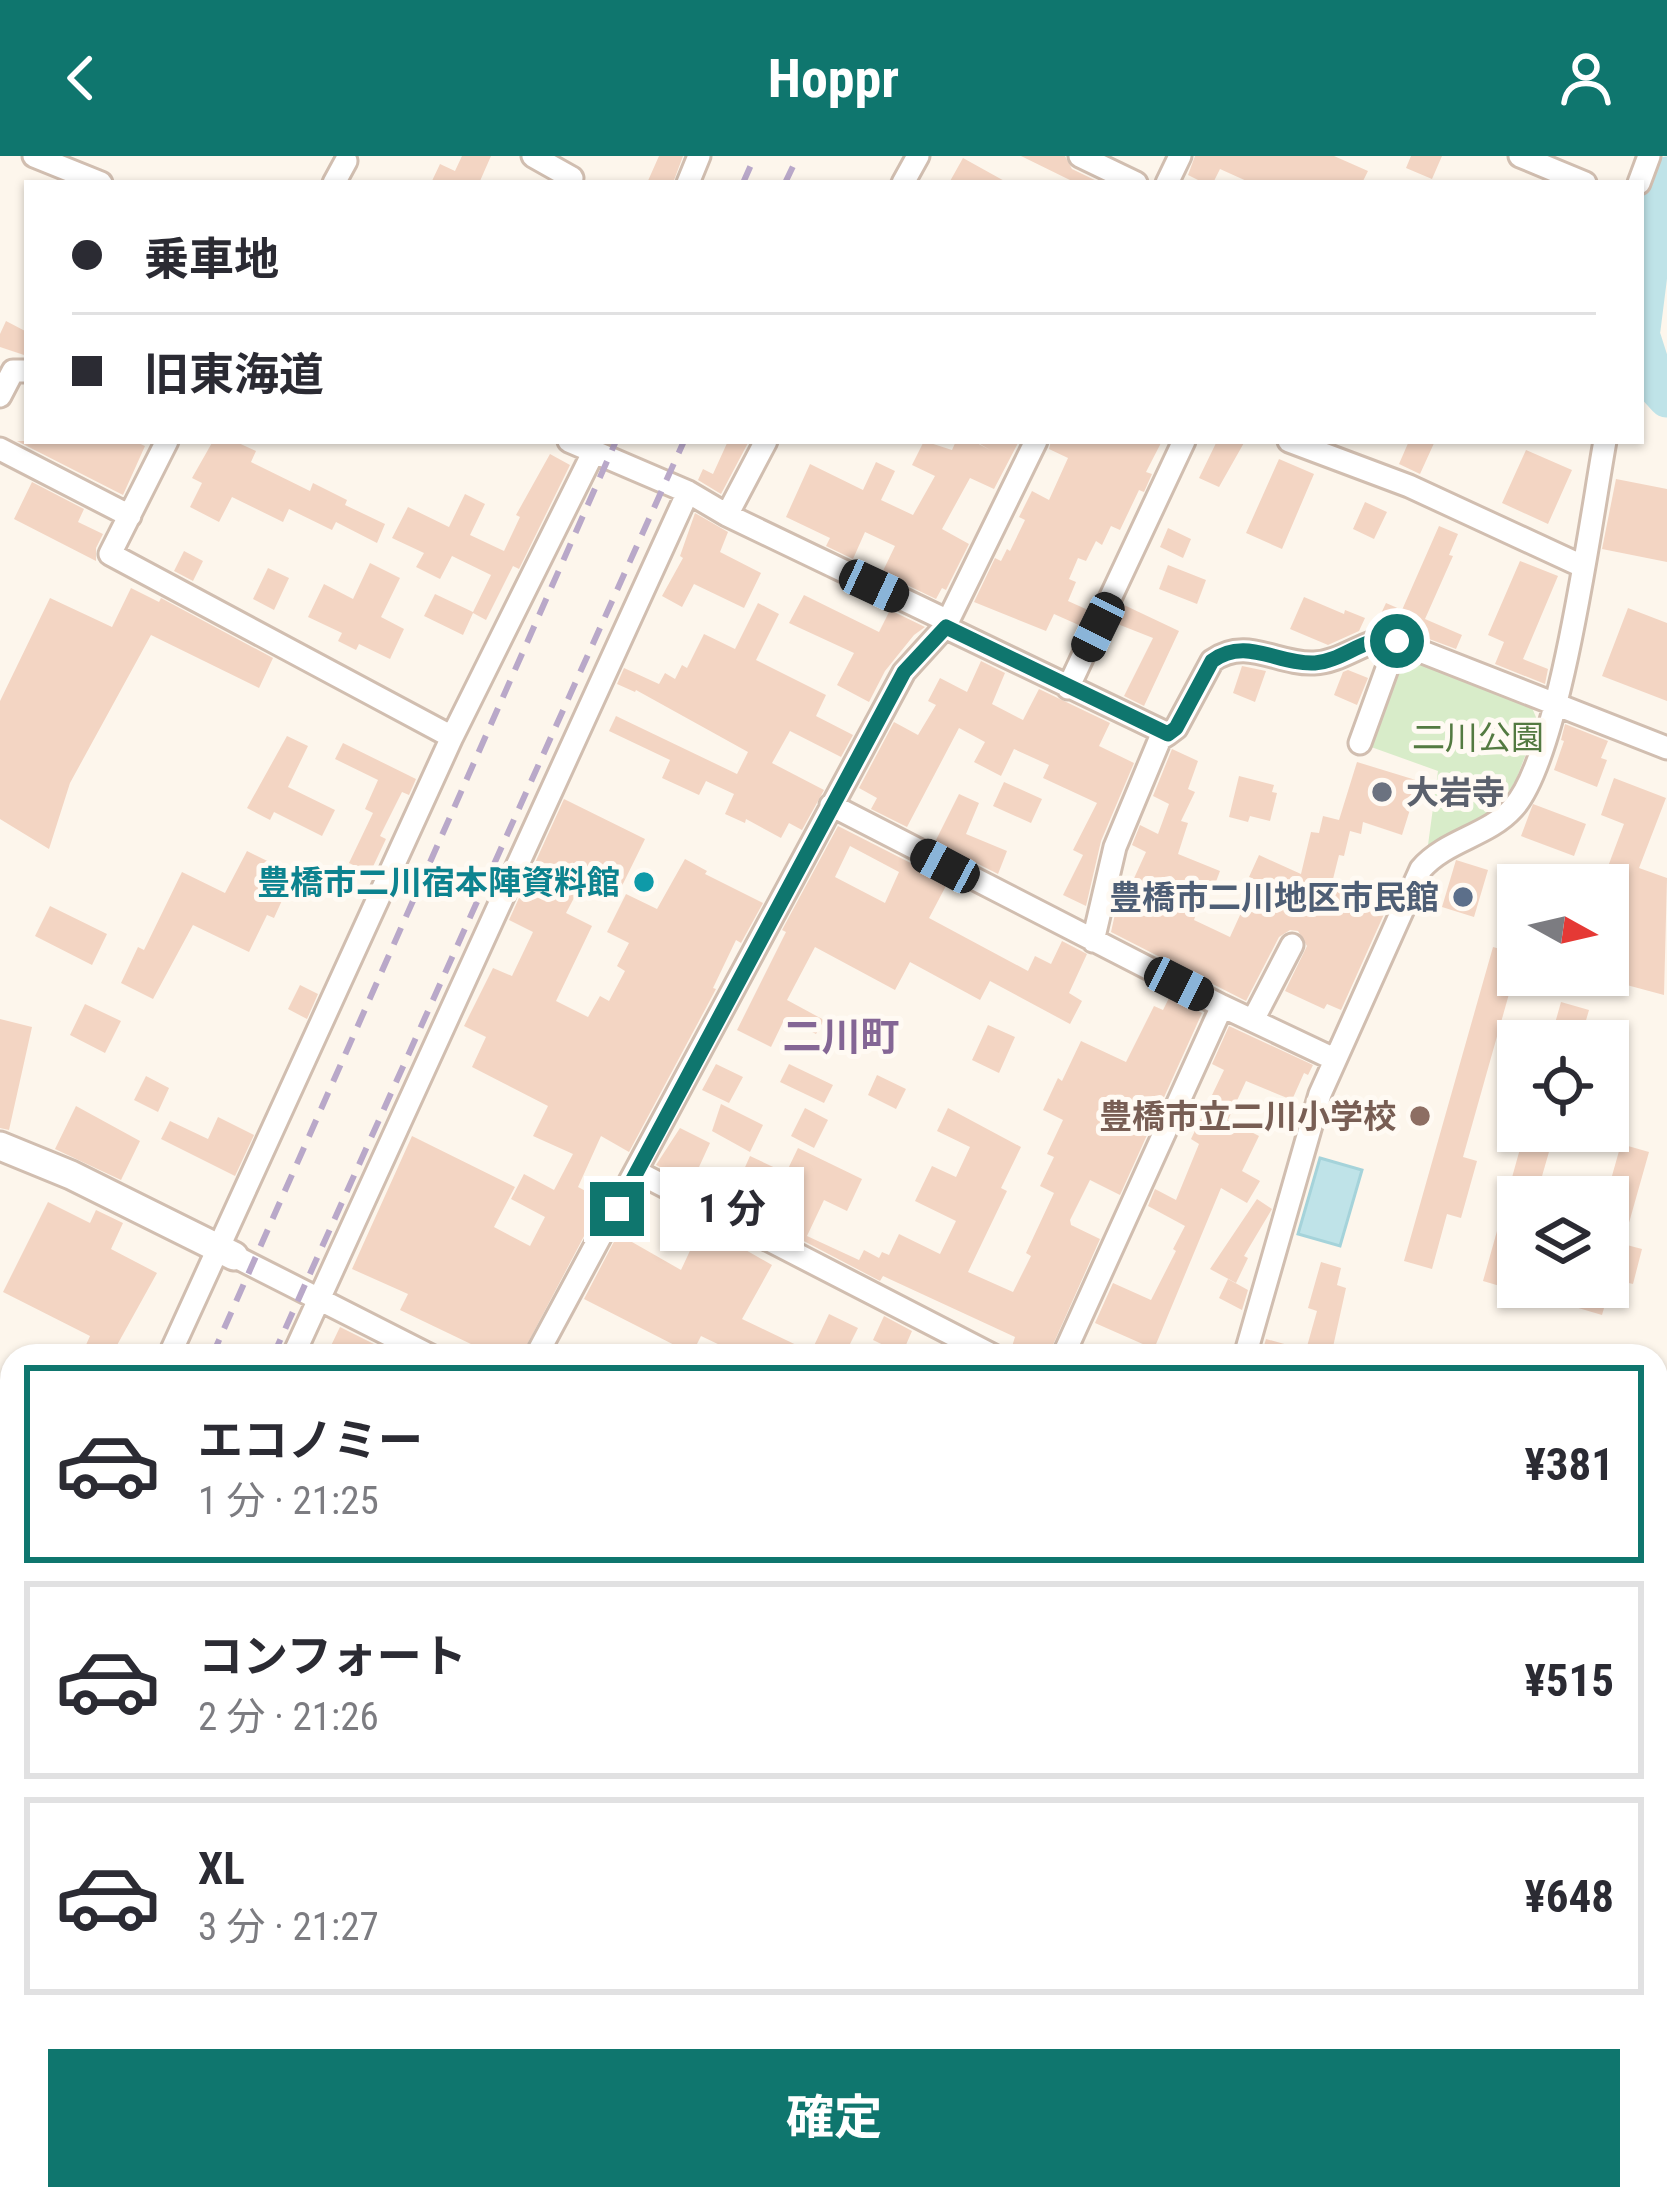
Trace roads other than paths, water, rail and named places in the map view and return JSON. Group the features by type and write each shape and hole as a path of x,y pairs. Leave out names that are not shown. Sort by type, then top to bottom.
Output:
{"street":[{"path":"35,156 94,180"},
{"path":"533,156 571,180"},
{"path":"1080,156 1130,180"},
{"path":"1520,156 1579,180"},
{"path":"336,180 346,160"},
{"path":"0,397 13,371 24,371"},
{"path":"166,444 110,554 452,737"},
{"path":"727,515 764,444"},
{"path":"543,1344 904,672 947,624 1035,444"},
{"path":"1068,688 1183,444"},
{"path":"1297,444 1409,486 1582,566"},
{"path":"1248,1344 1320,1094 1421,868 1433,855 1514,807 1532,776 1554,705 1604,444"},
{"path":"177,1344 226,1253 579,445 688,492 1068,688 1168,734"},
{"path":"0,449 130,516"},
{"path":"297,1344 688,492"},
{"path":"1094,940 1115,848 1160,740 1176,728 1212,661 1222,654 1248,650 1312,664 1372,641 1397,641 1667,748"},
{"path":"1360,743 1397,641"},
{"path":"831,806 1334,1059"},
{"path":"1253,1020 1292,945"},
{"path":"1068,1344 1222,1006"},
{"path":"0,1146 71,1175 406,1344"},
{"path":"637,1172 971,1344"}],"water":[{"path":"1320,1158 1362,1170 1340,1246 1298,1234"}],"waterway":[{"path":"1644,305 1657,202 1667,176"},
{"path":"1644,346 1657,387 1667,398"}],"railway":[{"path":"744,180 755,156"},
{"path":"786,180 798,156"},
{"path":"217,1344 615,444"},
{"path":"278,1344 683,444"}],"place":[{"name":"大岩寺","path":"1382,792"},
{"name":"豊橋市二川宿本陣資料館","path":"644,882"},
{"name":"豊橋市二川地区市民館","path":"1463,897"},
{"name":"豊橋市立二川小学校","path":"1420,1116"}],"district":[{"name":"二川町","path":"841,1036"}],"park label":[{"name":"二川公園","path":"1478,737"}]}
